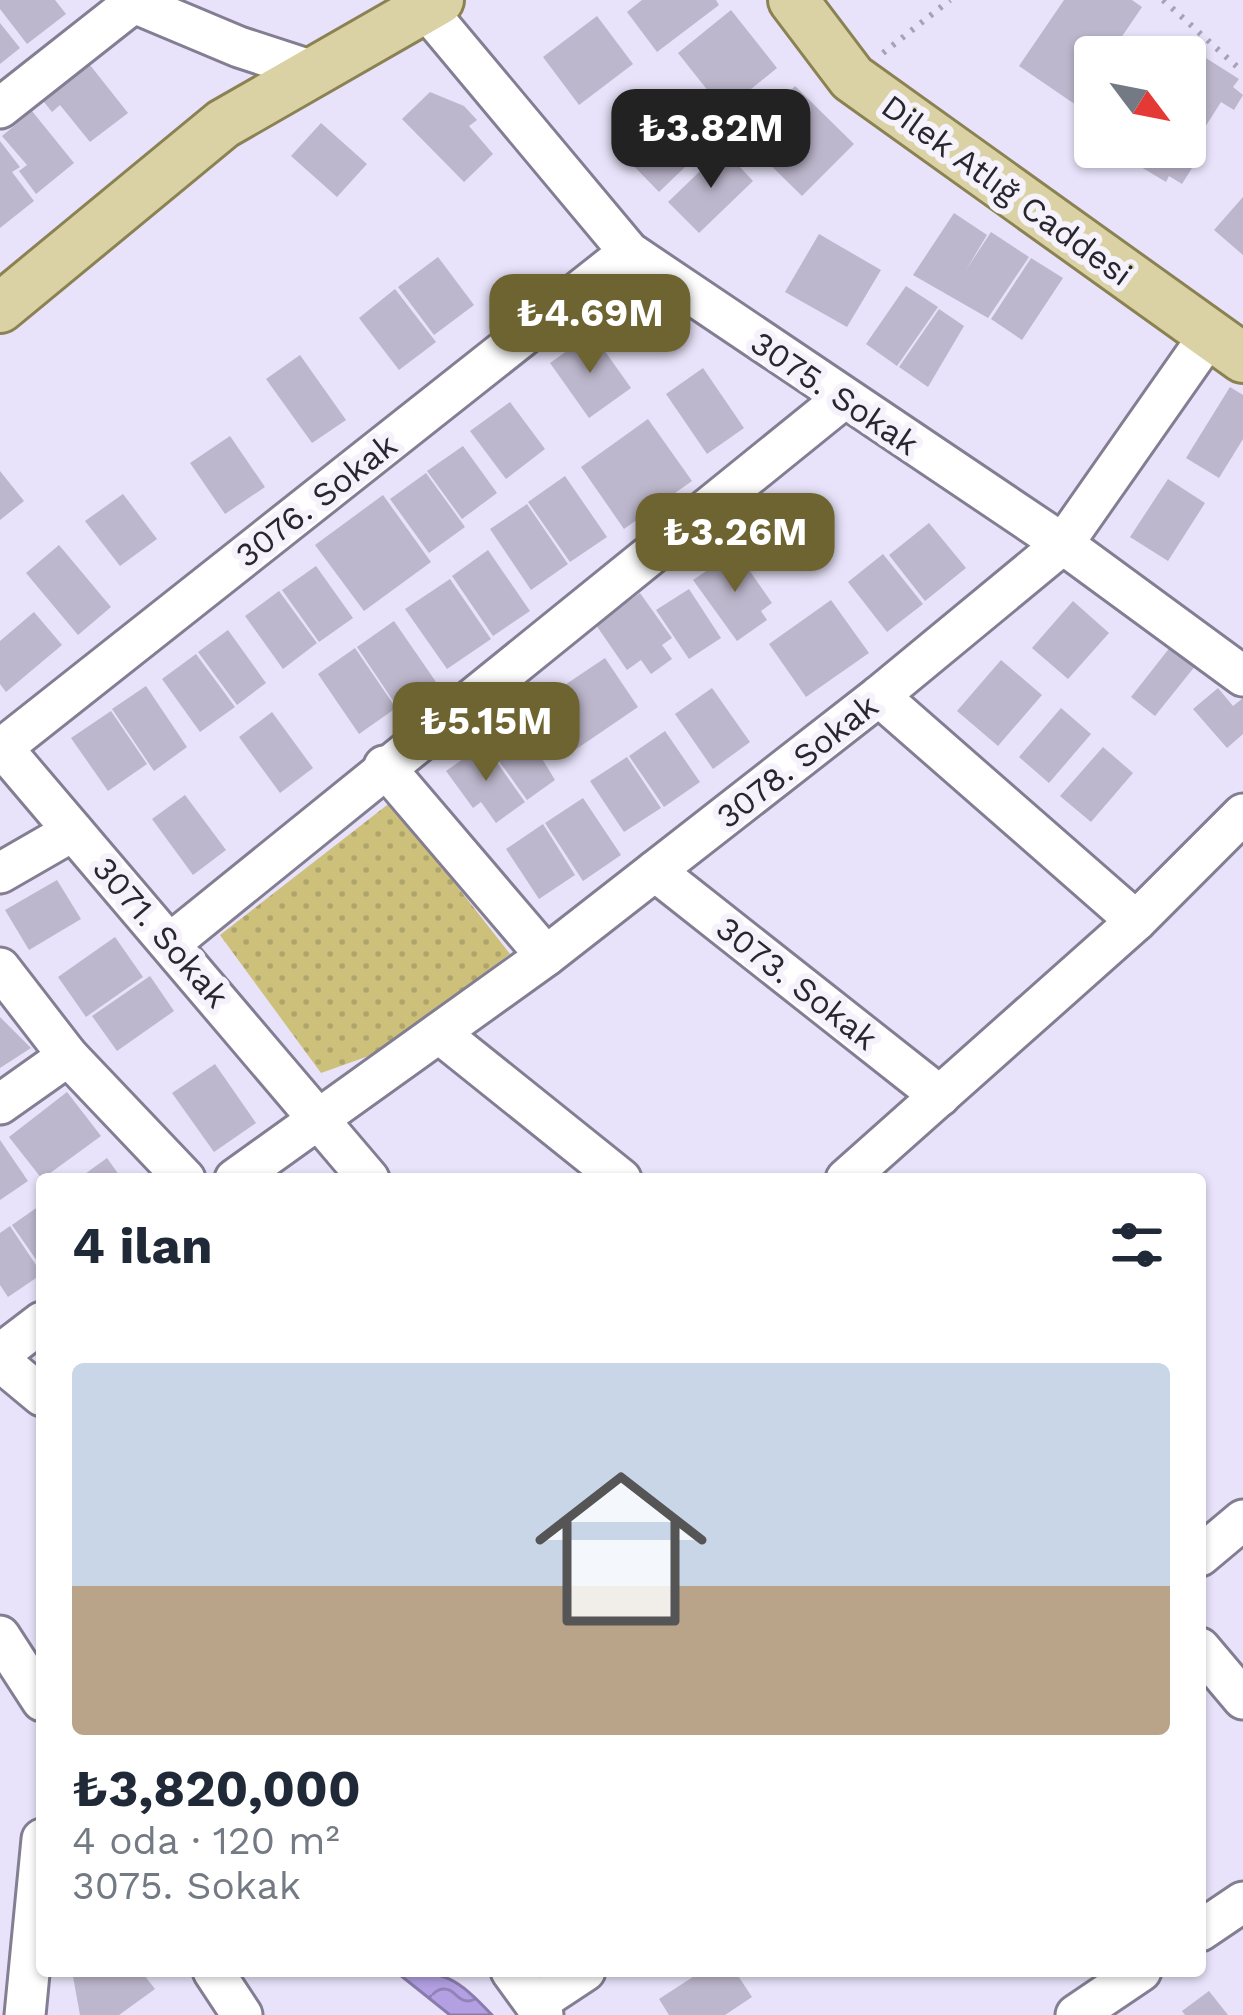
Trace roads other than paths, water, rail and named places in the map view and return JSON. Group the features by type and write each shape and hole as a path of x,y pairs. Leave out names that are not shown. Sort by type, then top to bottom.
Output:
{"main road":[{"name":"Dilek Atlığ Caddesi","path":"793,0 852,77 1226,348"},
{"path":"0,308 223,124 432,4"}],"street":[{"path":"0,108 132,1 319,73"},
{"name":"3075. Sokak","path":"432,4 629,252 1063,544 1243,676"},
{"name":"3076. Sokak","path":"1,746 629,252"},
{"name":"3078. Sokak","path":"244,1173 546,956 880,697 1063,544 1226,348"},
{"path":"172,942 843,399"},
{"path":"880,697 1136,921"},
{"name":"3071. Sokak","path":"1,746 364,1173"},
{"path":"384,766 546,956"},
{"path":"853,1173 1136,921 1243,814"},
{"path":"0,873 73,831"},
{"name":"3073. Sokak","path":"655,871 940,1096"},
{"path":"0,968 68,1057 179,1173"},
{"path":"439,1033 614,1173"},
{"path":"0,1104 68,1057"},
{"path":"36,1327 0,1358 36,1391"},
{"path":"1206,1551 1243,1520"},
{"path":"0,1636 36,1692"},
{"path":"1206,1655 1243,1699"},
{"path":"25,2015 36,1901"},
{"path":"1206,1927 1243,1902"},
{"path":"217,1977 242,2015"},
{"path":"515,1977 539,2010 578,1977"},
{"path":"1076,2015 1132,1977"}],"water":[{"path":"402,1977 449,1979 492,2015 450,2015"}]}
